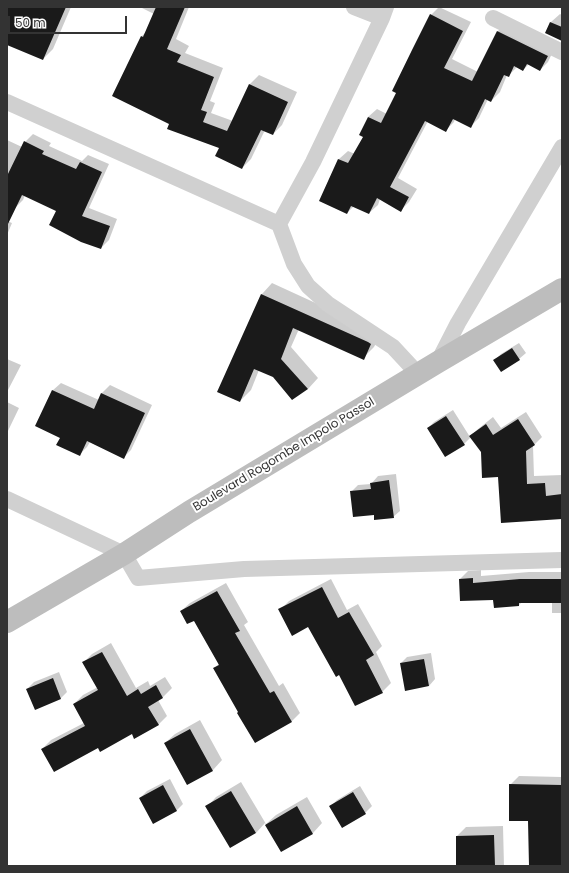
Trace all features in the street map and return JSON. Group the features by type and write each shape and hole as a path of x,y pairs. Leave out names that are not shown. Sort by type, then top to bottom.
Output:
{"street":[{"path":"279,224 313,162 384,13 354,7"},
{"path":"492,18 562,52"},
{"path":"7,102 279,224 294,264 308,286 328,304 393,346 419,375"},
{"path":"438,362 458,323 562,147"},
{"name":"Boulevard Rogombe Impolo Passol","path":"7,622 124,554 189,512 562,289"},
{"path":"7,499 124,554 138,578 244,569 562,560"}],"building":[{"path":"7,7 66,7 43,60 7,45"},
{"path":"156,7 185,7 167,49 181,55 177,62 214,77 201,110 207,112 203,122 227,131 249,84 288,102 273,135 261,130 242,169 215,156 219,148 167,129 169,124 112,96 141,36 143,37"},
{"path":"430,14 463,31 444,68 472,81 497,31 548,56 540,71 527,64 523,71 514,66 509,77 504,75 491,102 485,99 471,128 453,119 446,132 425,121 390,187 409,197 401,212 377,198 369,214 351,206 347,214 319,201 338,159 348,163 363,137 359,135 368,117 381,123 396,93 392,91"},
{"path":"550,22 562,27 562,41 545,33"},
{"path":"24,141 44,151 42,154 76,169 80,162 102,172 82,216 110,226 101,249 81,242 49,225 56,211 22,195 7,226 7,176"},
{"path":"261,294 368,342 371,344 364,360 293,328 281,359 308,389 292,400 273,377 254,369 240,402 217,392"},
{"path":"512,348 520,360 501,372 493,360"},
{"path":"52,390 94,409 101,393 145,413 124,459 87,441 80,456 56,445 60,438 35,426"},
{"path":"446,416 465,445 445,457 427,428"},
{"path":"518,419 535,445 526,451 527,484 545,483 546,496 562,494 562,519 501,523 498,477 482,478 481,452 469,436 486,424 493,435"},
{"path":"389,480 394,518 374,520 374,515 353,517 350,491 371,489 370,483"},
{"path":"473,578 473,583 520,579 562,579 562,603 519,603 519,606 494,608 493,600 460,601 459,579"},
{"path":"322,587 338,618 349,612 374,655 366,660 383,693 355,706 339,675 336,677 308,627 292,636 278,609"},
{"path":"217,591 240,631 235,633 270,693 274,691 292,722 255,743 213,668 219,665 194,621 187,624 180,611"},
{"path":"102,652 127,696 138,689 141,694 156,685 163,698 148,707 159,725 134,739 132,734 100,752 98,748 54,772 41,749 85,726 73,704 98,690 82,662"},
{"path":"424,659 429,686 405,691 400,663"},
{"path":"53,678 61,699 35,710 26,689"},
{"path":"190,729 213,771 187,785 164,743"},
{"path":"509,784 562,785 562,866 529,866 528,821 509,821"},
{"path":"163,785 177,811 153,824 139,798"},
{"path":"231,791 256,833 230,848 205,806"},
{"path":"353,792 366,814 342,828 329,806"},
{"path":"297,806 313,834 281,852 265,825"},
{"path":"494,835 495,866 456,866 456,836"}]}
